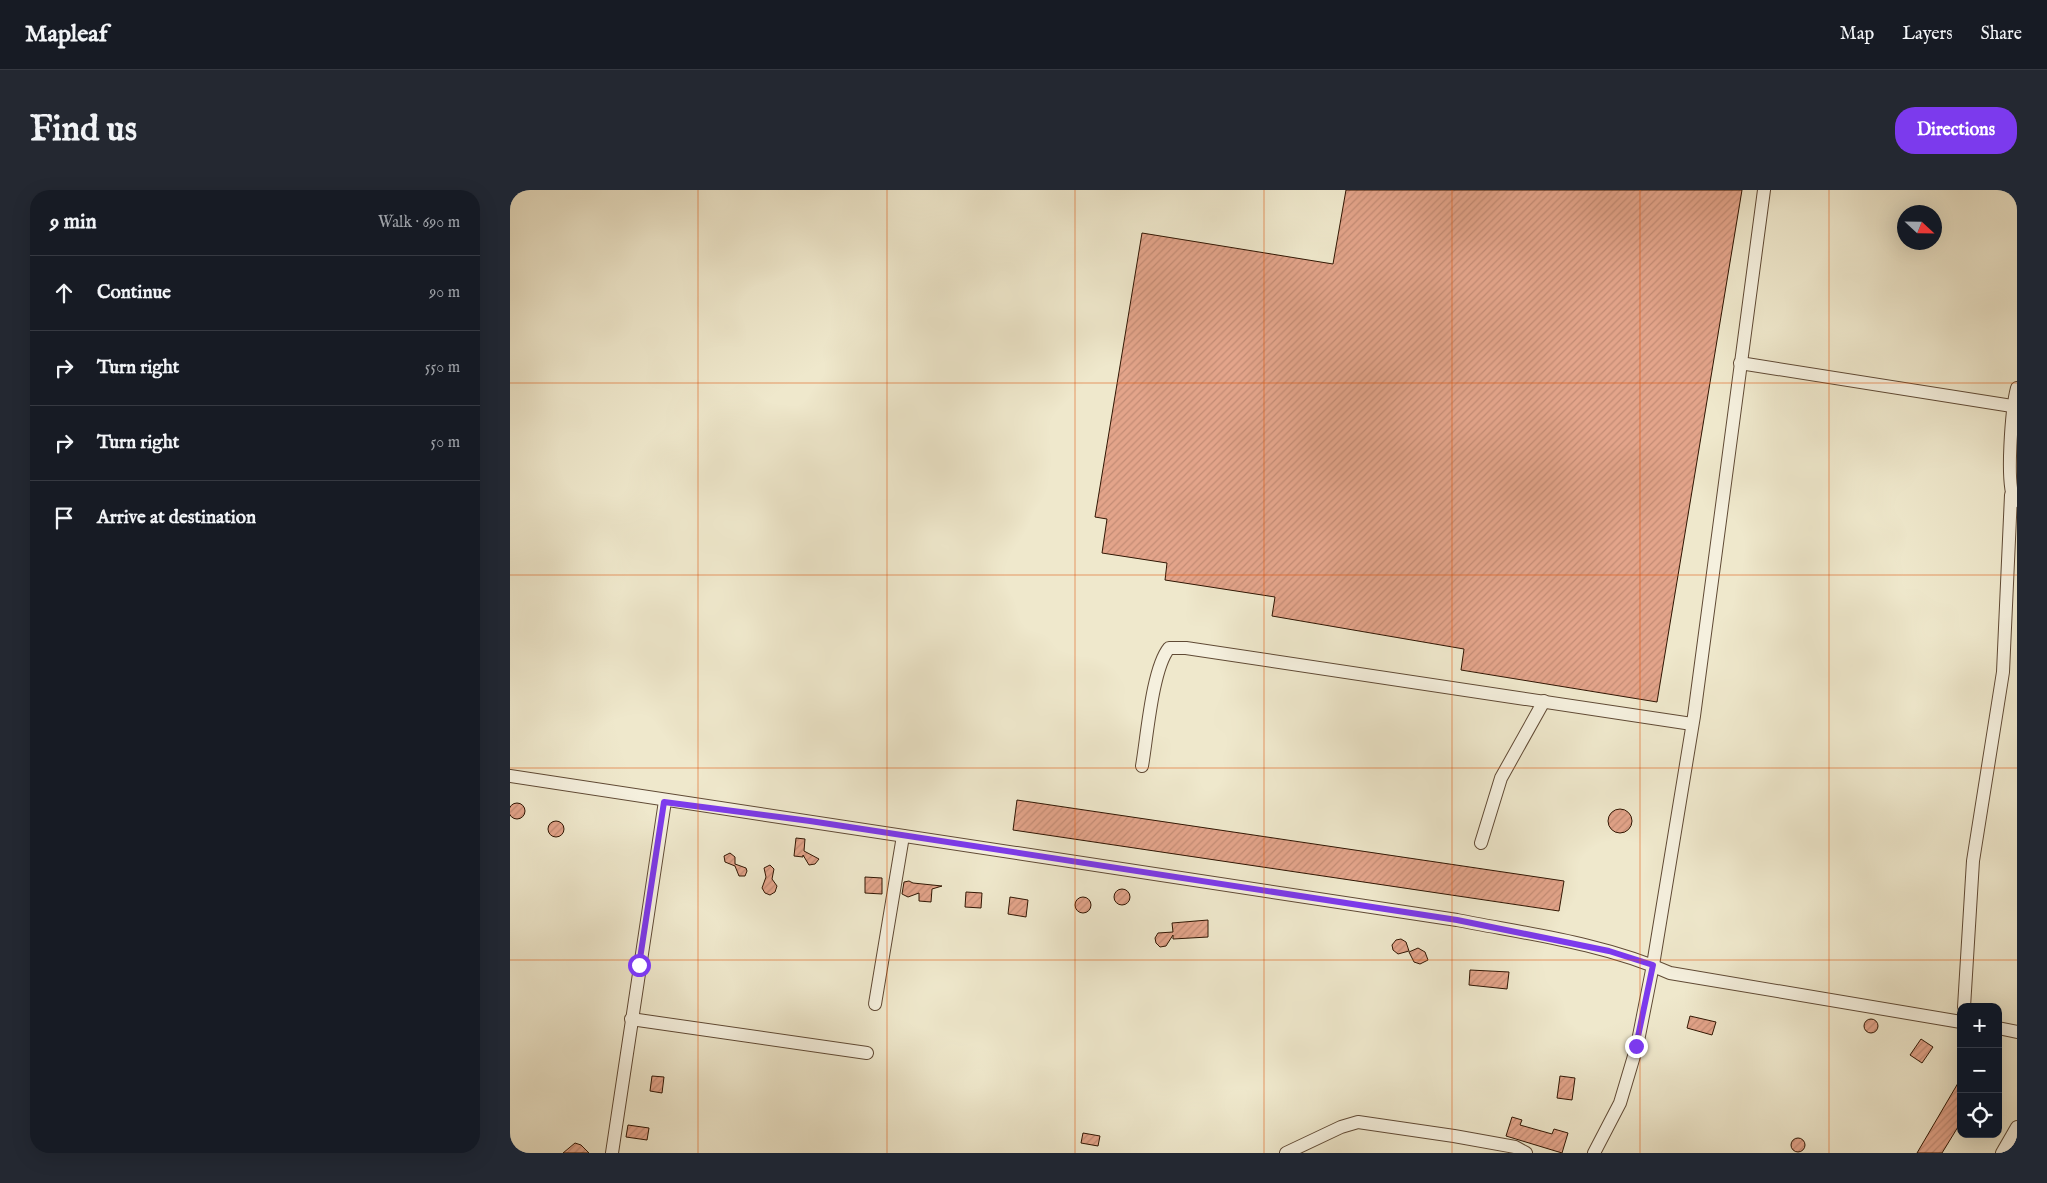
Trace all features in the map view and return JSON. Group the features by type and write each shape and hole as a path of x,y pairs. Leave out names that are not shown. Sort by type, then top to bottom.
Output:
{"street":[{"path":"1594,1153 1620,1103 1636,1046 1653,965 1692,724 1764,190"},
{"path":"1740,363 2012,406"},
{"path":"1964,1003 1973,861 2003,672 2014,500 2012,406 2017,388"},
{"path":"1142,766 1157,678 1163,655 1169,648 1186,648 1692,724"},
{"path":"1481,843 1500,778 1544,701"},
{"path":"510,776 664,802 903,836 1457,920 1609,951 1653,965 1670,973 1738,986 1957,1021"},
{"path":"612,1153 664,802"},
{"path":"875,1004 903,836"},
{"path":"631,1019 867,1053"},
{"path":"2002,1029 2017,1032"},
{"path":"1286,1153 1341,1127 1358,1122 1462,1137 1515,1148 1526,1153"},
{"path":"2002,1153 2017,1127"}],"building":[{"path":"1346,190 1742,190 1657,702 1461,670 1464,649 1272,616 1275,597 1165,580 1167,563 1102,553 1107,519 1095,517 1142,233 1333,264"},
{"path":"1017,800 1564,881 1559,911 1013,830"},
{"path":"517,803 525,811 517,819 509,811"},
{"path":"1620,809 1628,813 1632,821 1628,829 1620,833 1612,829 1608,821 1612,813"},
{"path":"556,821 564,829 556,837 548,829"},
{"path":"796,838 805,839 804,851 819,859 815,864 809,865 803,855 803,857 794,856"},
{"path":"730,853 735,857 735,864 746,868 745,876 739,876 735,866 725,862 724,856"},
{"path":"770,865 774,869 772,879 777,886 775,892 770,895 765,893 762,888 766,877 764,868"},
{"path":"865,877 882,878 882,894 865,893"},
{"path":"909,881 942,886 932,889 931,902 919,901 919,893 908,897 902,894 904,882"},
{"path":"1122,889 1130,897 1122,905 1114,897"},
{"path":"966,892 982,893 981,908 965,907"},
{"path":"1010,897 1028,900 1026,917 1008,914"},
{"path":"1083,897 1091,905 1083,913 1075,905"},
{"path":"1208,920 1208,937 1173,939 1173,935 1166,946 1160,947 1156,943 1155,938 1158,933 1173,932 1172,923"},
{"path":"1401,939 1406,942 1409,951 1398,954 1393,950 1392,945 1396,940"},
{"path":"1418,948 1425,952 1428,960 1420,964 1414,962 1409,952"},
{"path":"1470,970 1509,972 1507,989 1469,985"},
{"path":"1690,1016 1716,1022 1712,1035 1687,1028"},
{"path":"1868,1019 1874,1019 1878,1026 1874,1033 1868,1033 1864,1029 1864,1023"},
{"path":"1921,1039 1933,1047 1922,1063 1910,1055"},
{"path":"652,1076 664,1077 662,1093 650,1091"},
{"path":"1560,1076 1575,1078 1572,1100 1557,1098"},
{"path":"1957,1085 1957,1129 1942,1153 1917,1153"},
{"path":"1512,1117 1522,1120 1520,1125 1552,1134 1554,1129 1568,1133 1562,1153 1506,1136"},
{"path":"628,1125 649,1128 647,1140 626,1137"},
{"path":"1083,1133 1100,1136 1098,1146 1081,1143"},
{"path":"1795,1138 1801,1138 1805,1145 1801,1152 1795,1152 1791,1148 1791,1142"},
{"path":"575,1143 581,1145 589,1153 563,1153"}],"route":[{"path":"639,965 664,802 810,821 1013,853 1113,866 1457,920 1637,958 1653,965 1636,1046"}]}
